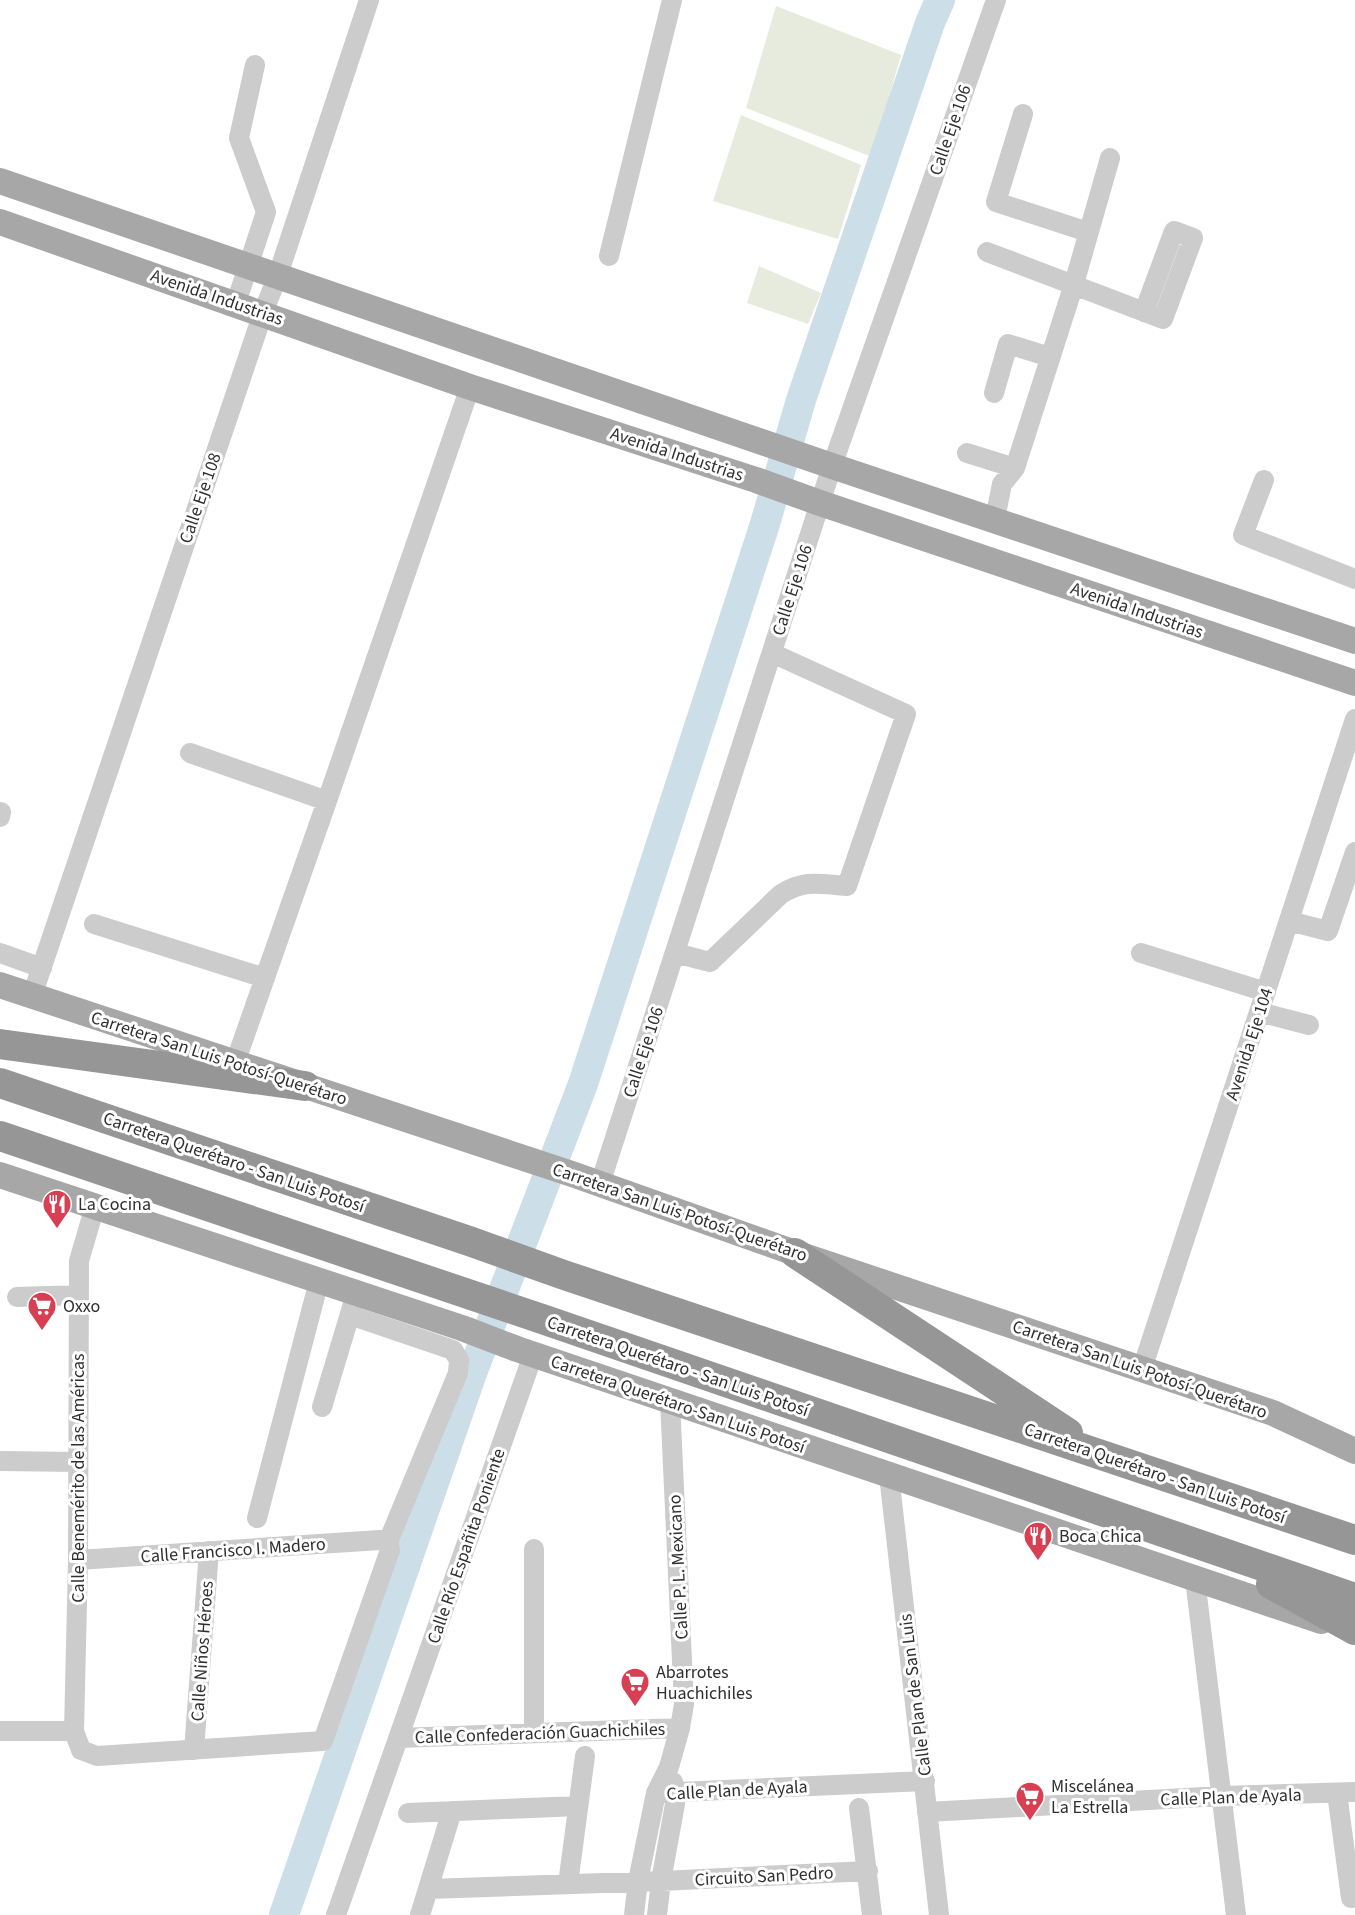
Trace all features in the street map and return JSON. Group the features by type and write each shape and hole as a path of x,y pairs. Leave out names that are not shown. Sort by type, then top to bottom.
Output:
{"highway":[{"path":"0,1044 305,1086"},
{"name":"Carretera Querétaro - San Luis Potosí","path":"0,1083 1355,1540"},
{"name":"Carretera Querétaro - San Luis Potosí","path":"0,1136 1355,1598"},
{"path":"795,1253 1103,1456"},
{"path":"1202,1547 1355,1632"}],"main road":[{"path":"0,180 822,462 1355,641"},
{"name":"Avenida Industrias","path":"0,222 470,387 756,480 1355,683"},
{"name":"Carretera San Luis Potosí-Querétaro","path":"0,985 572,1174 795,1253 1273,1413 1355,1451"},
{"name":"Carretera Querétaro-San Luis Potosí","path":"0,1174 319,1281 353,1304 462,1328 525,1352 1355,1632"}],"street":[{"name":"Calle Eje 108","path":"32,996 369,0"},
{"path":"609,256 672,0"},
{"name":"Calle Eje 106","path":"600,1184 772,653 810,499 822,462 990,2"},
{"path":"236,303 266,212 238,138 255,65"},
{"path":"1023,114 996,202 1088,232"},
{"path":"995,519 1002,484 1015,468 1074,284 1110,158"},
{"path":"987,252 1144,312"},
{"path":"994,393 1008,344 1050,357"},
{"path":"235,1063 470,387"},
{"path":"967,453 1015,468"},
{"path":"1264,480 1243,535 1355,579"},
{"path":"675,953 710,962 787,890 806,883 847,886 906,714 772,653"},
{"name":"Avenida Eje 104","path":"1142,1368 1353,730"},
{"path":"190,753 327,801"},
{"path":"1289,921 1328,931 1355,852"},
{"path":"94,924 265,978"},
{"path":"0,952 42,968"},
{"path":"1141,953 1266,992"},
{"path":"1259,1012 1310,1025"},
{"name":"Calle Benemérito de las Américas","path":"95,1206 79,1261 78,1560 74,1731 81,1750 97,1756 195,1750"},
{"path":"256,1518 319,1281"},
{"path":"17,1297 79,1295"},
{"path":"195,1750 323,1741 390,1550 388,1542 458,1373 459,1360 453,1350 353,1304 322,1407"},
{"name":"Calle Río Españita Poniente","path":"336,1915 399,1738 525,1352"},
{"name":"Calle P. L. Mexicano","path":"666,1793 669,1767 684,1704 670,1401"},
{"path":"0,1461 78,1462"},
{"name":"Calle Plan de San Luis","path":"889,1475 939,1915"},
{"name":"Calle Francisco I. Madero","path":"78,1560 380,1540 388,1542"},
{"path":"534,1549 534,1732"},
{"name":"Calle Niños Héroes","path":"195,1750 209,1551"},
{"path":"1195,1579 1236,1915"},
{"name":"Calle Confederación Guachichiles","path":"399,1738 680,1728"},
{"path":"0,1731 74,1731"},
{"path":"568,1884 585,1756"},
{"name":"Calle Plan de Ayala","path":"666,1793 925,1781"},
{"path":"1346,1792 1352,1898"},
{"name":"Calle Plan de Ayala","path":"927,1812 1222,1796 1346,1792"},
{"path":"657,1915 661,1881 673,1822 666,1793"},
{"path":"634,1915 638,1881 666,1793"},
{"path":"408,1813 578,1806"},
{"path":"859,1808 873,1915"},
{"path":"420,1915 452,1811"},
{"name":"Circuito San Pedro","path":"428,1889 868,1871"}],"shaded area":[{"path":"776,6 901,55 872,157 746,108"},
{"path":"741,115 861,165 838,239 713,201"},
{"path":"759,266 821,293 808,324 747,303"}],"waterway":[{"path":"284,1915 472,1373 583,1084 764,527 801,400 930,23 940,0"}],"place":[{"name":"La Cocina","path":"57,1230"},
{"name":"Oxxo","path":"42,1332"},
{"name":"Boca Chica","path":"1038,1562"},
{"name":"Abarrotes Huachichiles","path":"635,1708"},
{"name":"Miscelánea La Estrella","path":"1030,1822"}]}
